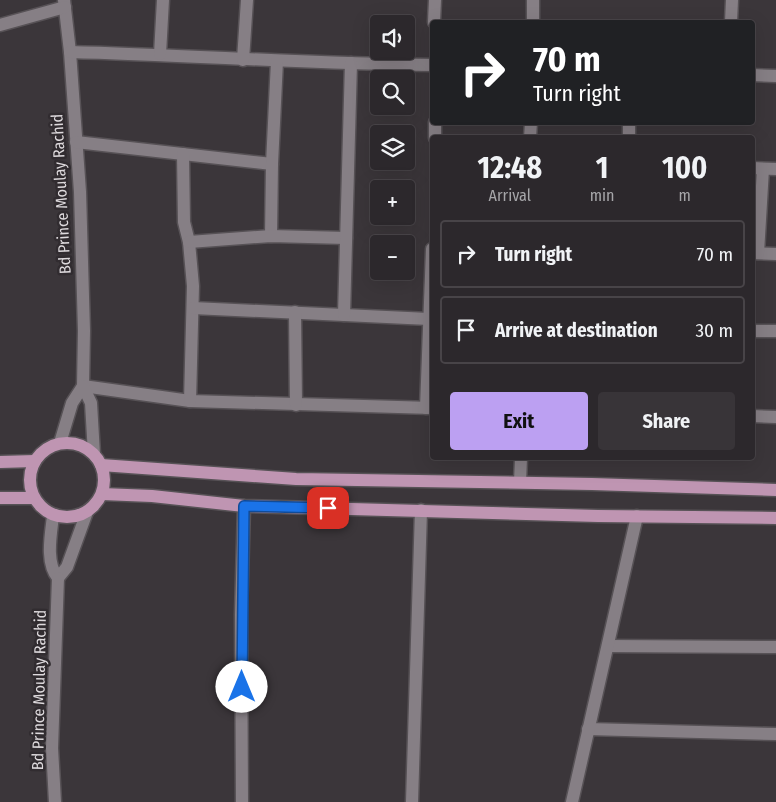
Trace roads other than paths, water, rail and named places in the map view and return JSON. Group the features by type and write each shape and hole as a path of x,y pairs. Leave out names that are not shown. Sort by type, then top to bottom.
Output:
{"main road":[{"path":"98,459 104,480 102,494 96,505 87,512 76,517 54,516 40,507 33,498 30,483 34,461 41,453 60,444 78,444 98,459 296,479 520,482 776,490"},
{"path":"0,462 34,461"},
{"path":"102,494 152,496 244,506 776,518"},
{"path":"0,498 33,498"}],"street":[{"path":"160,54 163,0"},
{"path":"243,60 247,0"},
{"path":"434,20 435,0"},
{"path":"533,0 533,20"},
{"path":"731,20 732,0"},
{"path":"0,25 64,3"},
{"name":"Bd Prince Moulay Rachid","path":"64,3 70,52 76,142 84,331 83,386 91,403 98,459"},
{"path":"70,52 160,54 243,60 430,65"},
{"path":"271,236 277,61"},
{"path":"344,315 351,63"},
{"path":"755,75 776,76"},
{"path":"76,142 272,164"},
{"path":"183,154 183,210 192,264 193,308 190,401"},
{"path":"776,169 758,168 756,253 776,254"},
{"path":"189,242 271,236 346,238"},
{"path":"83,386 190,401 429,408 430,303"},
{"path":"193,308 429,319"},
{"path":"295,312 296,405"},
{"path":"755,331 776,332"},
{"name":"Bd Prince Moulay Rachid","path":"60,444 72,403 83,386"},
{"path":"755,416 776,417"},
{"path":"520,482 521,460"},
{"path":"242,802 244,506"},
{"path":"412,802 421,510"},
{"name":"Bd Prince Moulay Rachid","path":"55,802 52,748 58,578 66,567 87,512"},
{"name":"Bd Prince Moulay Rachid","path":"54,516 50,549 52,569 58,578"},
{"path":"572,802 637,516"},
{"path":"608,646 776,647"},
{"path":"588,729 776,734"}]}
